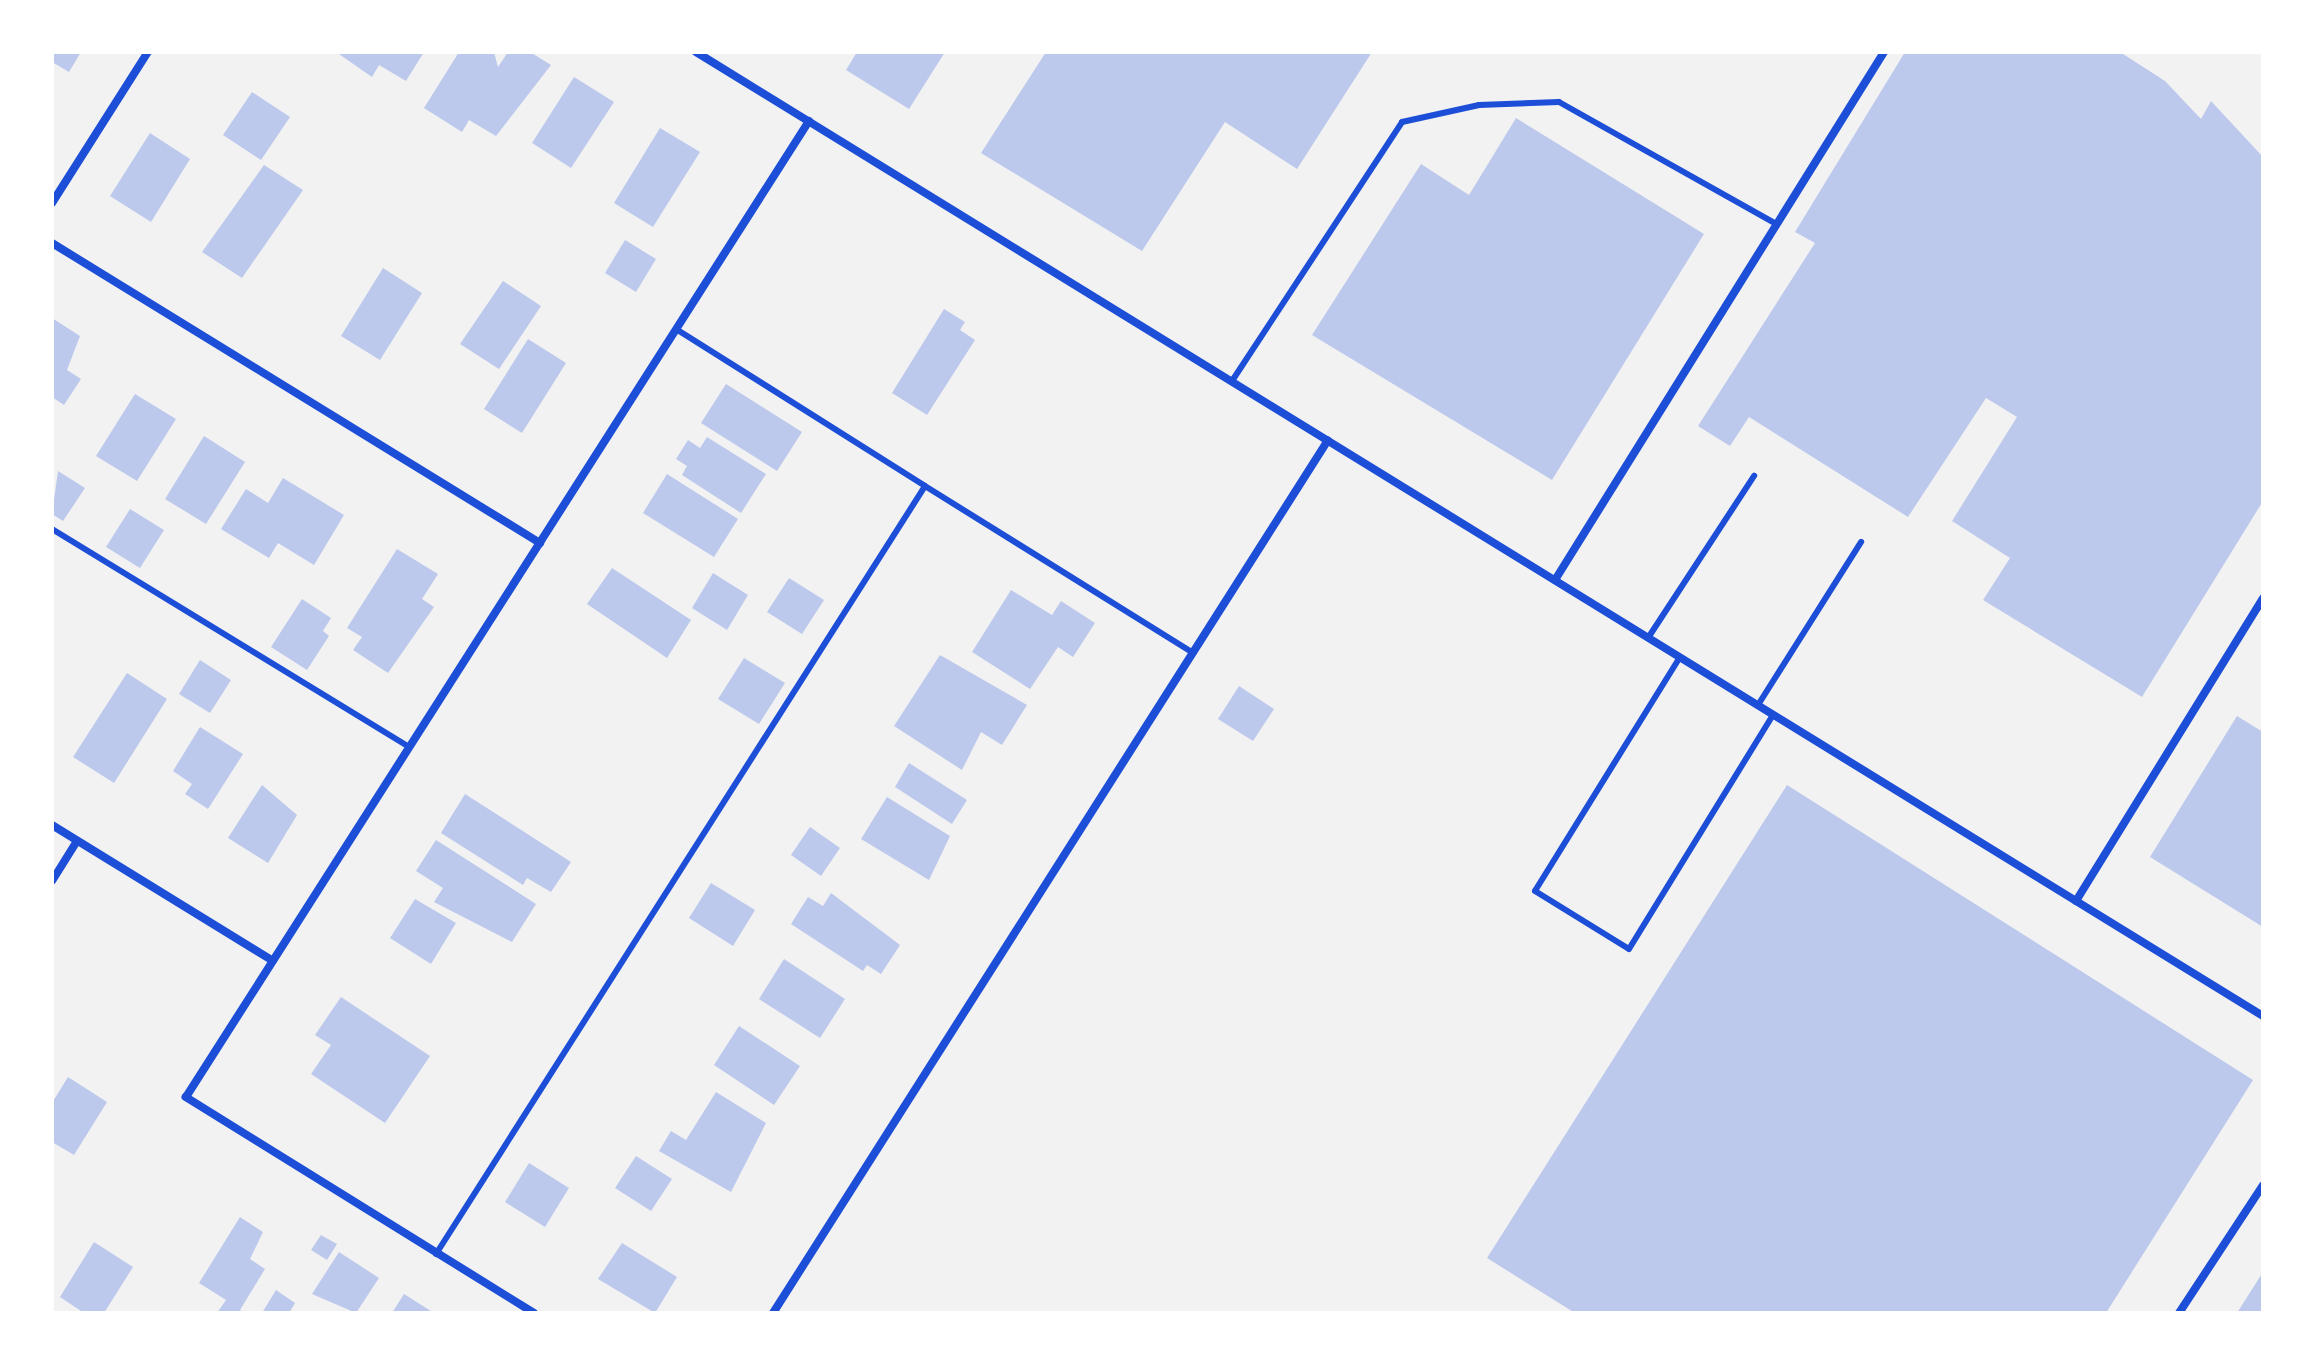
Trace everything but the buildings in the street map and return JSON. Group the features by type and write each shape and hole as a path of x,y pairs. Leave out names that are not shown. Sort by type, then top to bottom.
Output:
{"street":[{"path":"52,203 148,52"},
{"path":"696,52 2263,1016"},
{"path":"1555,580 1884,52"},
{"path":"534,1313 186,1097 809,121"},
{"path":"52,243 540,543"},
{"path":"773,1313 1328,440"},
{"path":"2076,901 2263,598"},
{"path":"52,825 273,961"},
{"path":"52,881 77,841"},
{"path":"2179,1313 2263,1185"}],"lane":[{"path":"1232,381 1402,122 1479,105 1559,102 1776,224"},
{"path":"676,329 1193,653"},
{"path":"1648,638 1754,476"},
{"path":"436,1254 925,486"},
{"path":"52,529 409,747"},
{"path":"1758,705 1861,542"},
{"path":"1680,657 1535,891 1629,949 1773,715"}]}
